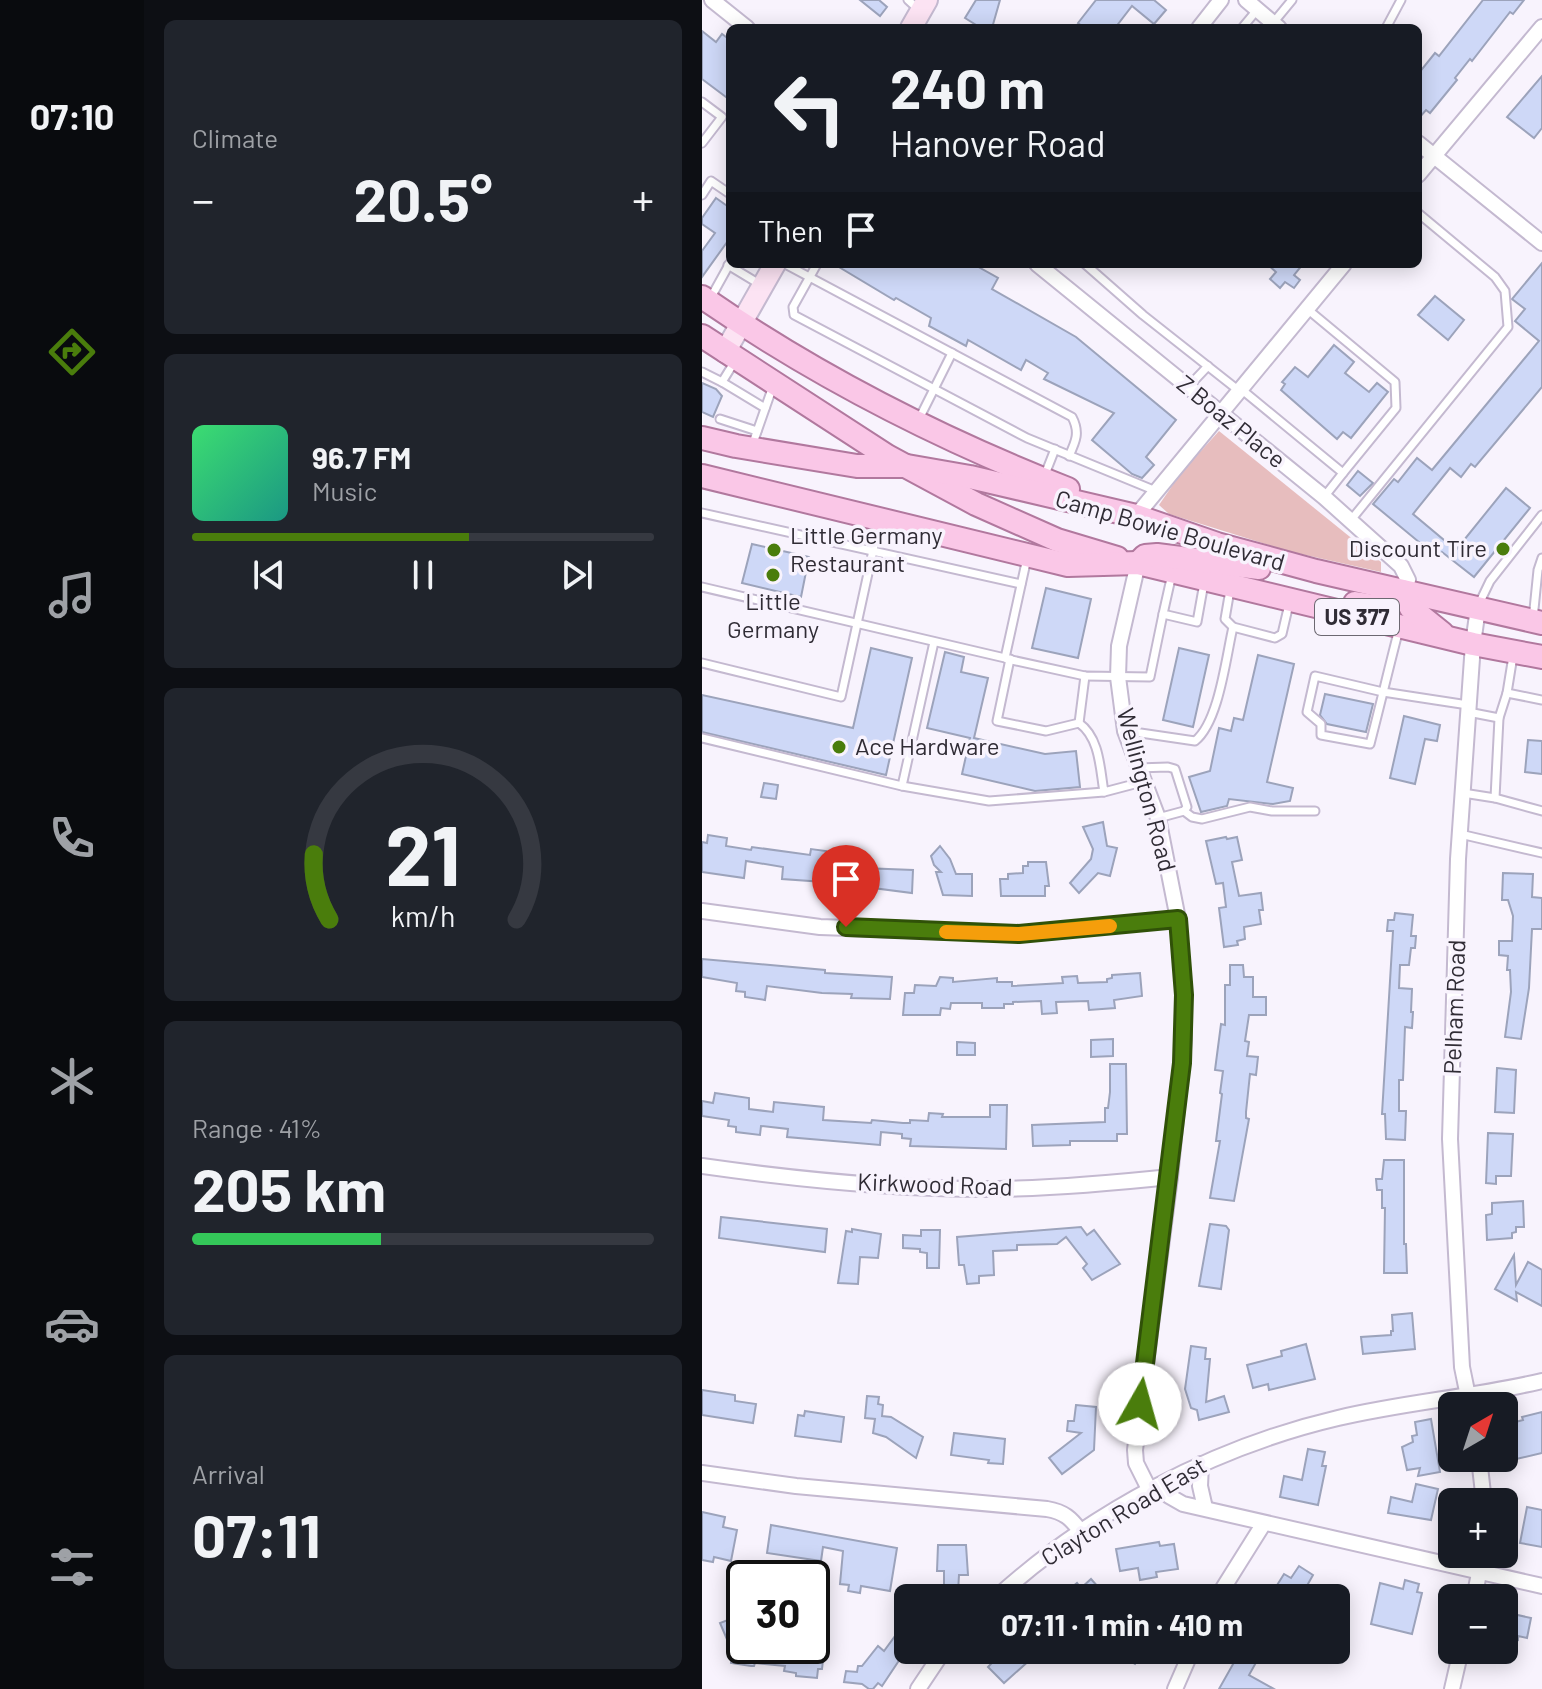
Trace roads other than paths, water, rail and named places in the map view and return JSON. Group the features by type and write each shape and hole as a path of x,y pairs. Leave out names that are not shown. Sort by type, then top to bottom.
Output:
{"main road":[{"path":"705,300 850,387 917,422 1043,480 1136,516"},
{"path":"702,336 887,456 976,504 1057,540 1138,563 1145,556 1157,555 1291,572 1316,571"},
{"name":"Camp Bowie Boulevard","path":"702,438 754,440 857,466 907,466 1136,516 1217,544 1316,571 1537,622"},
{"name":"Camp Bowie Boulevard","path":"702,476 1068,565 1138,563 1230,588 1542,657"},
{"path":"1279,599 1281,591 1381,608 1402,591 1411,608 1448,638"}],"street":[{"path":"712,0 742,24"},
{"path":"1202,24 1221,0"},
{"path":"1252,5 1275,24"},
{"path":"1422,170 1542,27"},
{"path":"1422,146 1542,243"},
{"path":"731,356 740,322 773,268"},
{"name":"Z Boaz Place","path":"1042,268 1324,497 1407,573 1408,580 1402,591"},
{"path":"1136,516 1341,268"},
{"name":"Wellington Road","path":"1138,563 1119,646 1118,677 1125,731 1158,818 1178,919 1184,995 1184,1039 1170,1177 1135,1450 1136,1463 1155,1488"},
{"name":"Pelham Road","path":"1467,1392 1462,1367 1450,1139 1460,834 1478,608"},
{"path":"702,911 820,927 1019,934 1178,919"},
{"name":"Kirkwood Road","path":"702,1166 851,1183 998,1189 1078,1186 1170,1177"},
{"name":"Clayton Road East","path":"1502,1392 1542,1381"},
{"name":"Clayton Road East","path":"1013,1584 1048,1554 1081,1532 1201,1464 1262,1439 1310,1425 1438,1406"},
{"path":"1201,1464 1200,1486 1205,1508"},
{"path":"702,1473 796,1486 1062,1511 1081,1532"},
{"path":"1155,1488 1183,1504 1542,1586"},
{"path":"1226,1584 1264,1523"},
{"path":"1477,1584 1481,1568"},
{"path":"918,1689 935,1664"},
{"path":"1175,1689 1186,1664"},
{"path":"1452,1689 1458,1664"}],"lane":[{"path":"1277,24 1292,0"},
{"path":"1388,24 1401,0"},
{"path":"1244,24 1252,5"},
{"path":"702,102 726,119 702,143"},
{"path":"702,195 711,181 726,191"},
{"path":"1350,521 1508,327 1505,291 1495,277 1422,216"},
{"path":"705,300 726,268"},
{"path":"735,268 762,286"},
{"path":"792,268 1072,417 1077,426 1077,438 1069,456"},
{"path":"815,268 793,307 794,315 1027,438 1156,491"},
{"path":"1090,268 1343,473"},
{"path":"1306,308 1395,382 1396,408 1324,497"},
{"path":"917,422 952,353"},
{"path":"722,382 731,356"},
{"path":"1188,387 1208,366"},
{"path":"702,372 765,408"},
{"path":"720,419 754,440 773,384"},
{"path":"1043,480 1055,449"},
{"path":"702,513 1021,584"},
{"path":"1478,608 1490,581 1542,515"},
{"path":"702,663 841,697 880,520"},
{"path":"1027,556 997,721 1046,731 1079,723 1088,729 1094,741 1104,792"},
{"path":"1537,622 1538,570 1542,558"},
{"path":"702,587 1085,676 1150,677 1172,573"},
{"path":"1163,614 1197,622 1205,581"},
{"path":"1230,588 1225,619 1233,627 1275,638 1282,634 1279,599"},
{"path":"1125,731 1195,741 1202,735 1212,716 1233,627"},
{"path":"1399,627 1383,692 1370,744 1321,735 1321,724 1307,712 1315,676 1383,692 1468,709 1499,718"},
{"path":"902,786 934,642"},
{"path":"1495,798 1499,718 1514,652"},
{"path":"1079,723 1085,676"},
{"path":"1507,693 1542,700"},
{"path":"702,738 902,786 989,801 1104,792 1140,775 1168,767 1175,769 1187,807 1184,811 1158,818"},
{"path":"1463,793 1542,811"},
{"path":"1184,811 1202,819 1250,807 1272,811 1315,811"},
{"path":"1460,834 1542,853"}],"place":[{"name":"Discount Tire","path":"1503,549"},
{"name":"Little Germany Restaurant","path":"774,550"},
{"name":"Little Germany","path":"773,575"},
{"name":"Ace Hardware","path":"839,747"}]}
